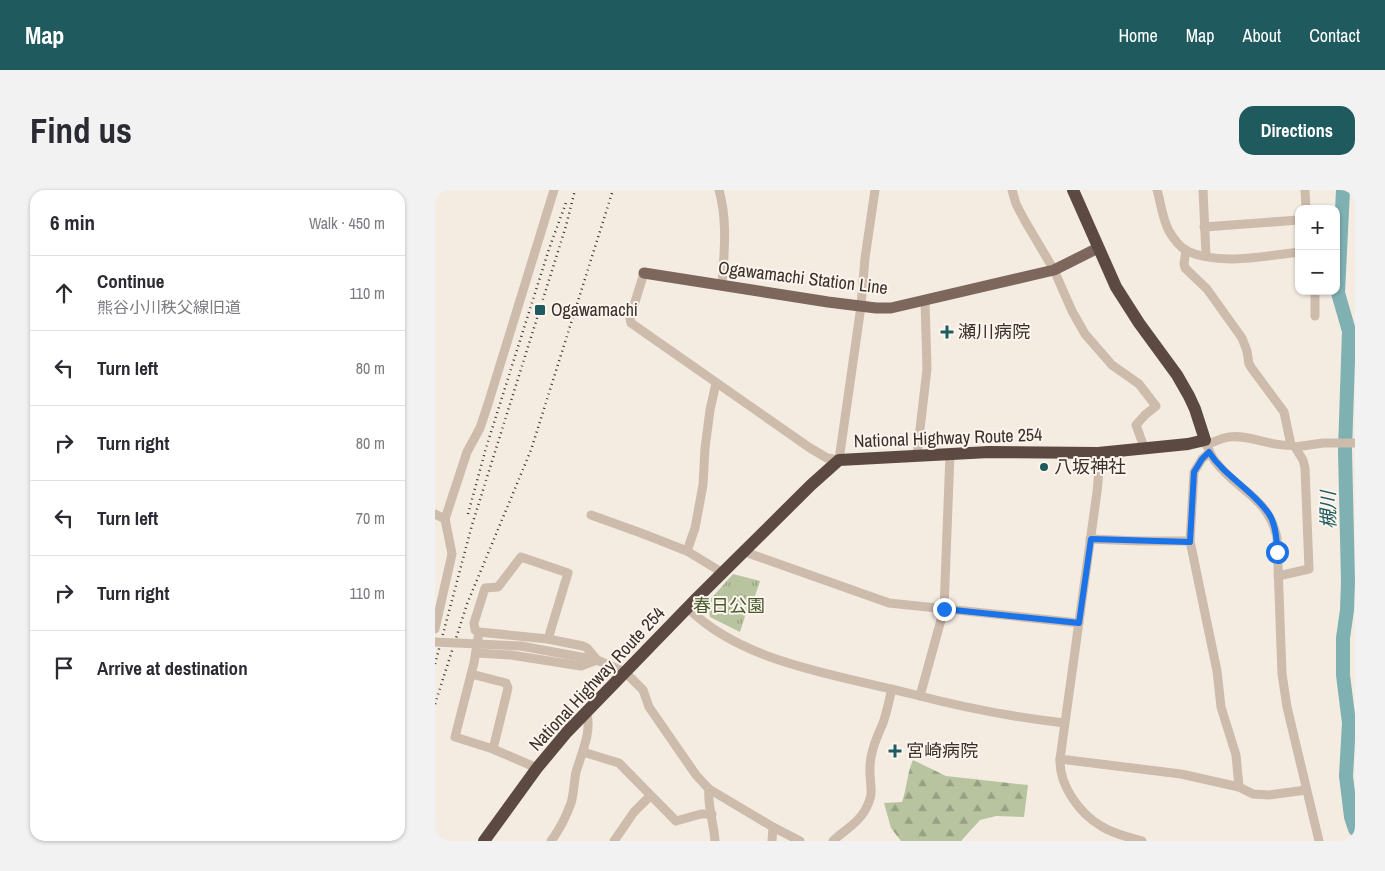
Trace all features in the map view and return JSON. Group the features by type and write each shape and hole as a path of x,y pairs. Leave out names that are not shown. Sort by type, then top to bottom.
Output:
{"highway":[{"path":"1073,190 1098,248 1121,294 1139,323 1187,390 1207,446"},
{"name":"National Highway Route 254","path":"484,841 537,768 586,712 811,485 839,460 1026,451 1098,453 1188,444 1207,446"}],"main road":[{"name":"Ogawamachi Station Line","path":"644,273 861,306 891,308 1054,270 1098,248"}],"street":[{"path":"435,629 452,554 445,519 467,452 480,428 488,404 554,190"},
{"path":"719,190 723,207 725,236 721,286"},
{"path":"644,273 630,318 631,323 810,448 827,458 839,460 875,190"},
{"path":"1012,190 1016,204 1054,270 1072,311 1085,334 1112,365 1139,384 1156,406 1136,425 1144,447"},
{"path":"1157,190 1168,230 1173,238 1186,250 1206,255 1239,259 1295,252"},
{"path":"1203,190 1206,255"},
{"path":"1305,190 1306,205"},
{"path":"1204,227 1295,220"},
{"path":"1186,250 1185,268 1207,289 1242,338 1249,364 1284,412 1293,446 1303,460 1305,468 1309,569 1278,576"},
{"path":"1315,295 1315,316"},
{"path":"917,455 927,369 925,301"},
{"path":"687,552 695,528 703,485 705,448 716,383"},
{"path":"1239,788 1235,755 1221,707 1217,671 1190,542 1194,472 1207,446 1227,437 1252,439 1283,446 1355,443"},
{"path":"1207,446 1219,466 1269,514 1275,528 1277,538 1282,674 1287,707 1319,841"},
{"path":"1098,453 1097,492 1064,723 1060,769 1063,780 1072,797 1085,813 1101,826 1142,841"},
{"path":"920,696 944,609 950,454"},
{"path":"435,514 445,519"},
{"path":"591,515 687,552 723,573"},
{"path":"1091,539 1190,542"},
{"path":"745,552 889,604 1079,623"},
{"path":"547,639 568,573 521,558 498,587 485,588 474,623 475,630 547,639 583,646 597,660"},
{"path":"688,608 699,620 727,638 761,654 920,696 1064,723"},
{"path":"479,632 471,674 455,737 493,749 537,768"},
{"path":"435,642 521,646 597,660 625,672 643,690 649,707 696,775 709,789 800,841"},
{"path":"475,653 511,655 581,666 597,660"},
{"path":"471,674 506,683 508,688 493,749"},
{"path":"833,841 857,822 865,810 872,793 870,767 877,734 883,722 893,689"},
{"path":"551,841 561,827 572,801 576,773 583,752 589,719 586,712"},
{"path":"583,752 619,763 675,821 701,814 712,814"},
{"path":"1060,759 1158,770 1239,788 1253,794 1269,795 1306,790"},
{"path":"709,789 708,796 715,841"},
{"path":"614,841 634,812 650,796"},
{"path":"772,841 773,827"}],"green space":[{"name":"春日公園","path":"733,574 760,581 750,611 747,610 740,632 710,617 708,602"},
{"path":"913,760 946,776 1028,785 1024,817 996,816 980,820 961,841 901,841 891,828 884,803 902,802"}],"waterway":[{"name":"槻川","path":"1343,190 1338,293 1349,331 1345,450 1348,581 1347,610 1343,638 1343,675 1349,723 1346,776 1351,817 1355,829"}],"railway":[{"path":"435,664 472,525 566,226 575,190"},
{"path":"435,704 467,604 531,450 613,190"},
{"path":"468,514 486,448 549,249 567,200"}],"place":[{"name":"Ogawamachi","path":"540,310"},
{"name":"瀬川病院","path":"947,332"},
{"name":"八坂神社","path":"1044,467"},
{"name":"宮崎病院","path":"895,751"}],"route":[{"path":"944,609 1079,623 1091,539 1190,542 1190,510 1194,472 1209,452 1219,466 1269,514 1275,528 1277,552"}]}
